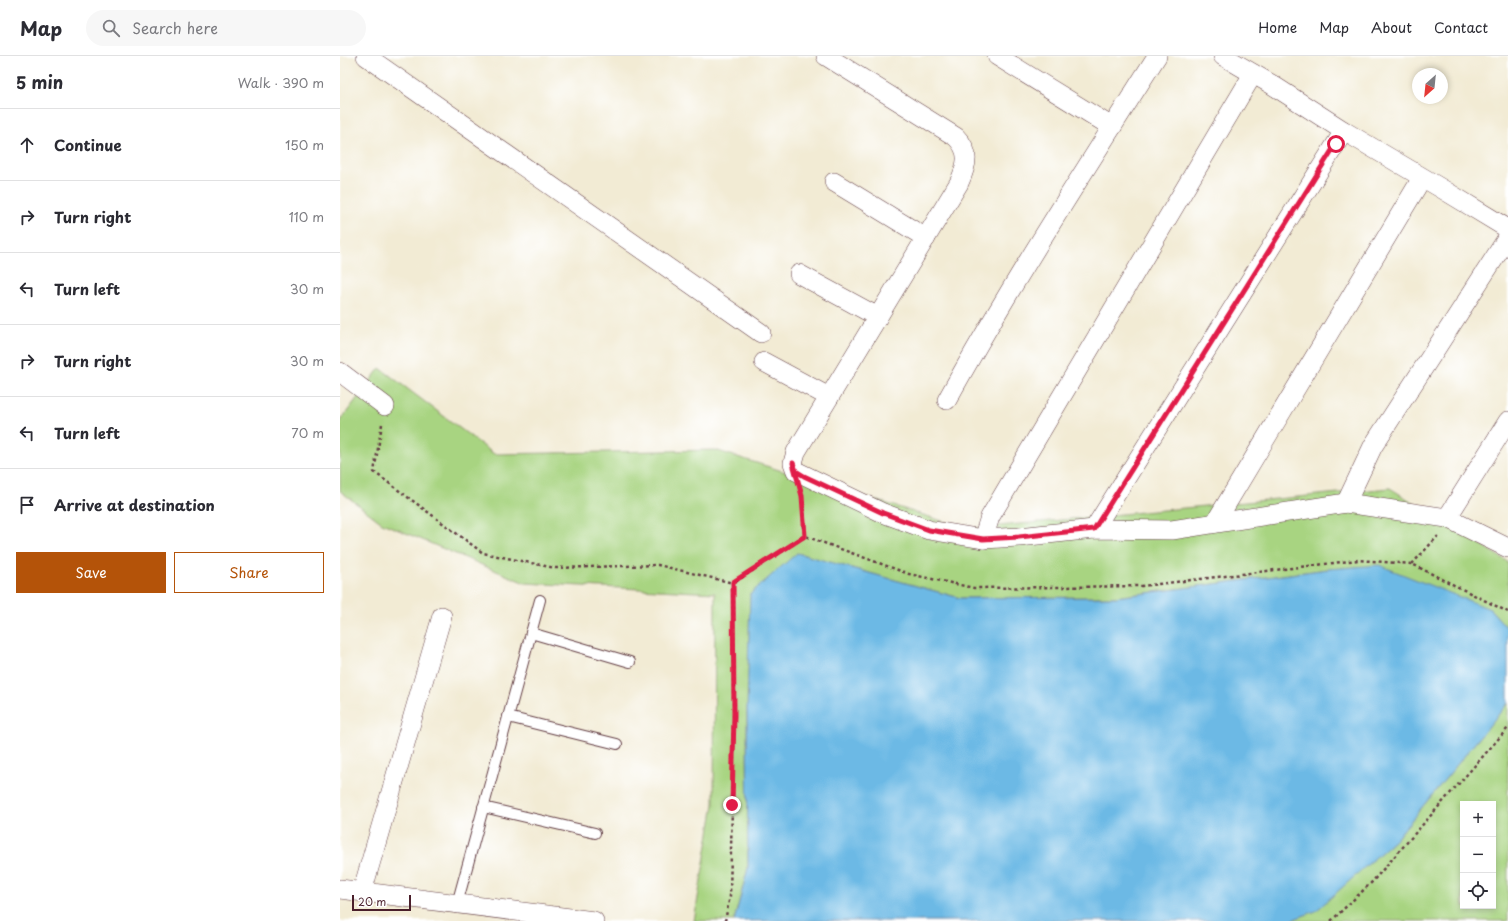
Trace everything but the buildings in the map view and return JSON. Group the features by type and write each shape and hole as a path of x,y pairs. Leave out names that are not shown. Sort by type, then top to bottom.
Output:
{"street":[{"path":"366,56 761,333"},
{"path":"826,56 956,137 965,146 965,170 959,183 796,452 793,463 796,471 883,513 929,530 983,539 1019,537 1094,529 1172,530 1215,522 1346,503 1449,520 1508,548"},
{"path":"997,56 1112,127"},
{"path":"947,400 973,352 1157,56"},
{"path":"1223,56 1508,230"},
{"path":"983,539 990,517 1253,74"},
{"path":"1094,529 1344,131"},
{"path":"1215,522 1422,178"},
{"path":"834,182 926,238"},
{"path":"1346,503 1373,446 1508,237"},
{"path":"799,274 878,318"},
{"path":"764,362 829,397"},
{"path":"340,372 385,406"},
{"path":"1449,520 1505,431"},
{"path":"362,892 442,616"},
{"path":"340,889 594,921"}],"lane":[{"path":"457,904 540,600"},
{"path":"531,633 630,662"},
{"path":"508,717 617,744"},
{"path":"483,807 595,833"}],"path":[{"path":"385,406 374,472 483,553 555,568 658,565 733,582 805,536"},
{"path":"793,463 802,496 805,536"},
{"path":"1412,564 1428,549 1449,520"},
{"path":"805,536 909,574 974,588 1142,586 1358,560 1412,564 1508,612"},
{"path":"725,921 730,896 734,714 733,582"},
{"path":"1331,921 1372,882 1508,728"}],"green space":[{"path":"380,368 494,454 715,450 968,529 1390,488 1508,562 1508,629 1490,609 1328,569 1116,597 960,598 797,553 747,708 748,868 734,921 694,921 714,804 715,593 525,583 382,523 340,491 340,421"},
{"path":"1508,703 1508,921 1289,921 1316,910 1395,840"}],"water":[{"path":"797,553 960,598 1116,597 1328,569 1379,565 1490,609 1508,629 1508,703 1395,840 1316,911 1289,921 734,921 748,868 747,708 750,594"}],"route":[{"path":"732,805 734,714 733,582 805,536 802,496 793,463 796,471 804,476 883,513 929,530 983,539 1019,537 1094,529 1336,144"}]}
